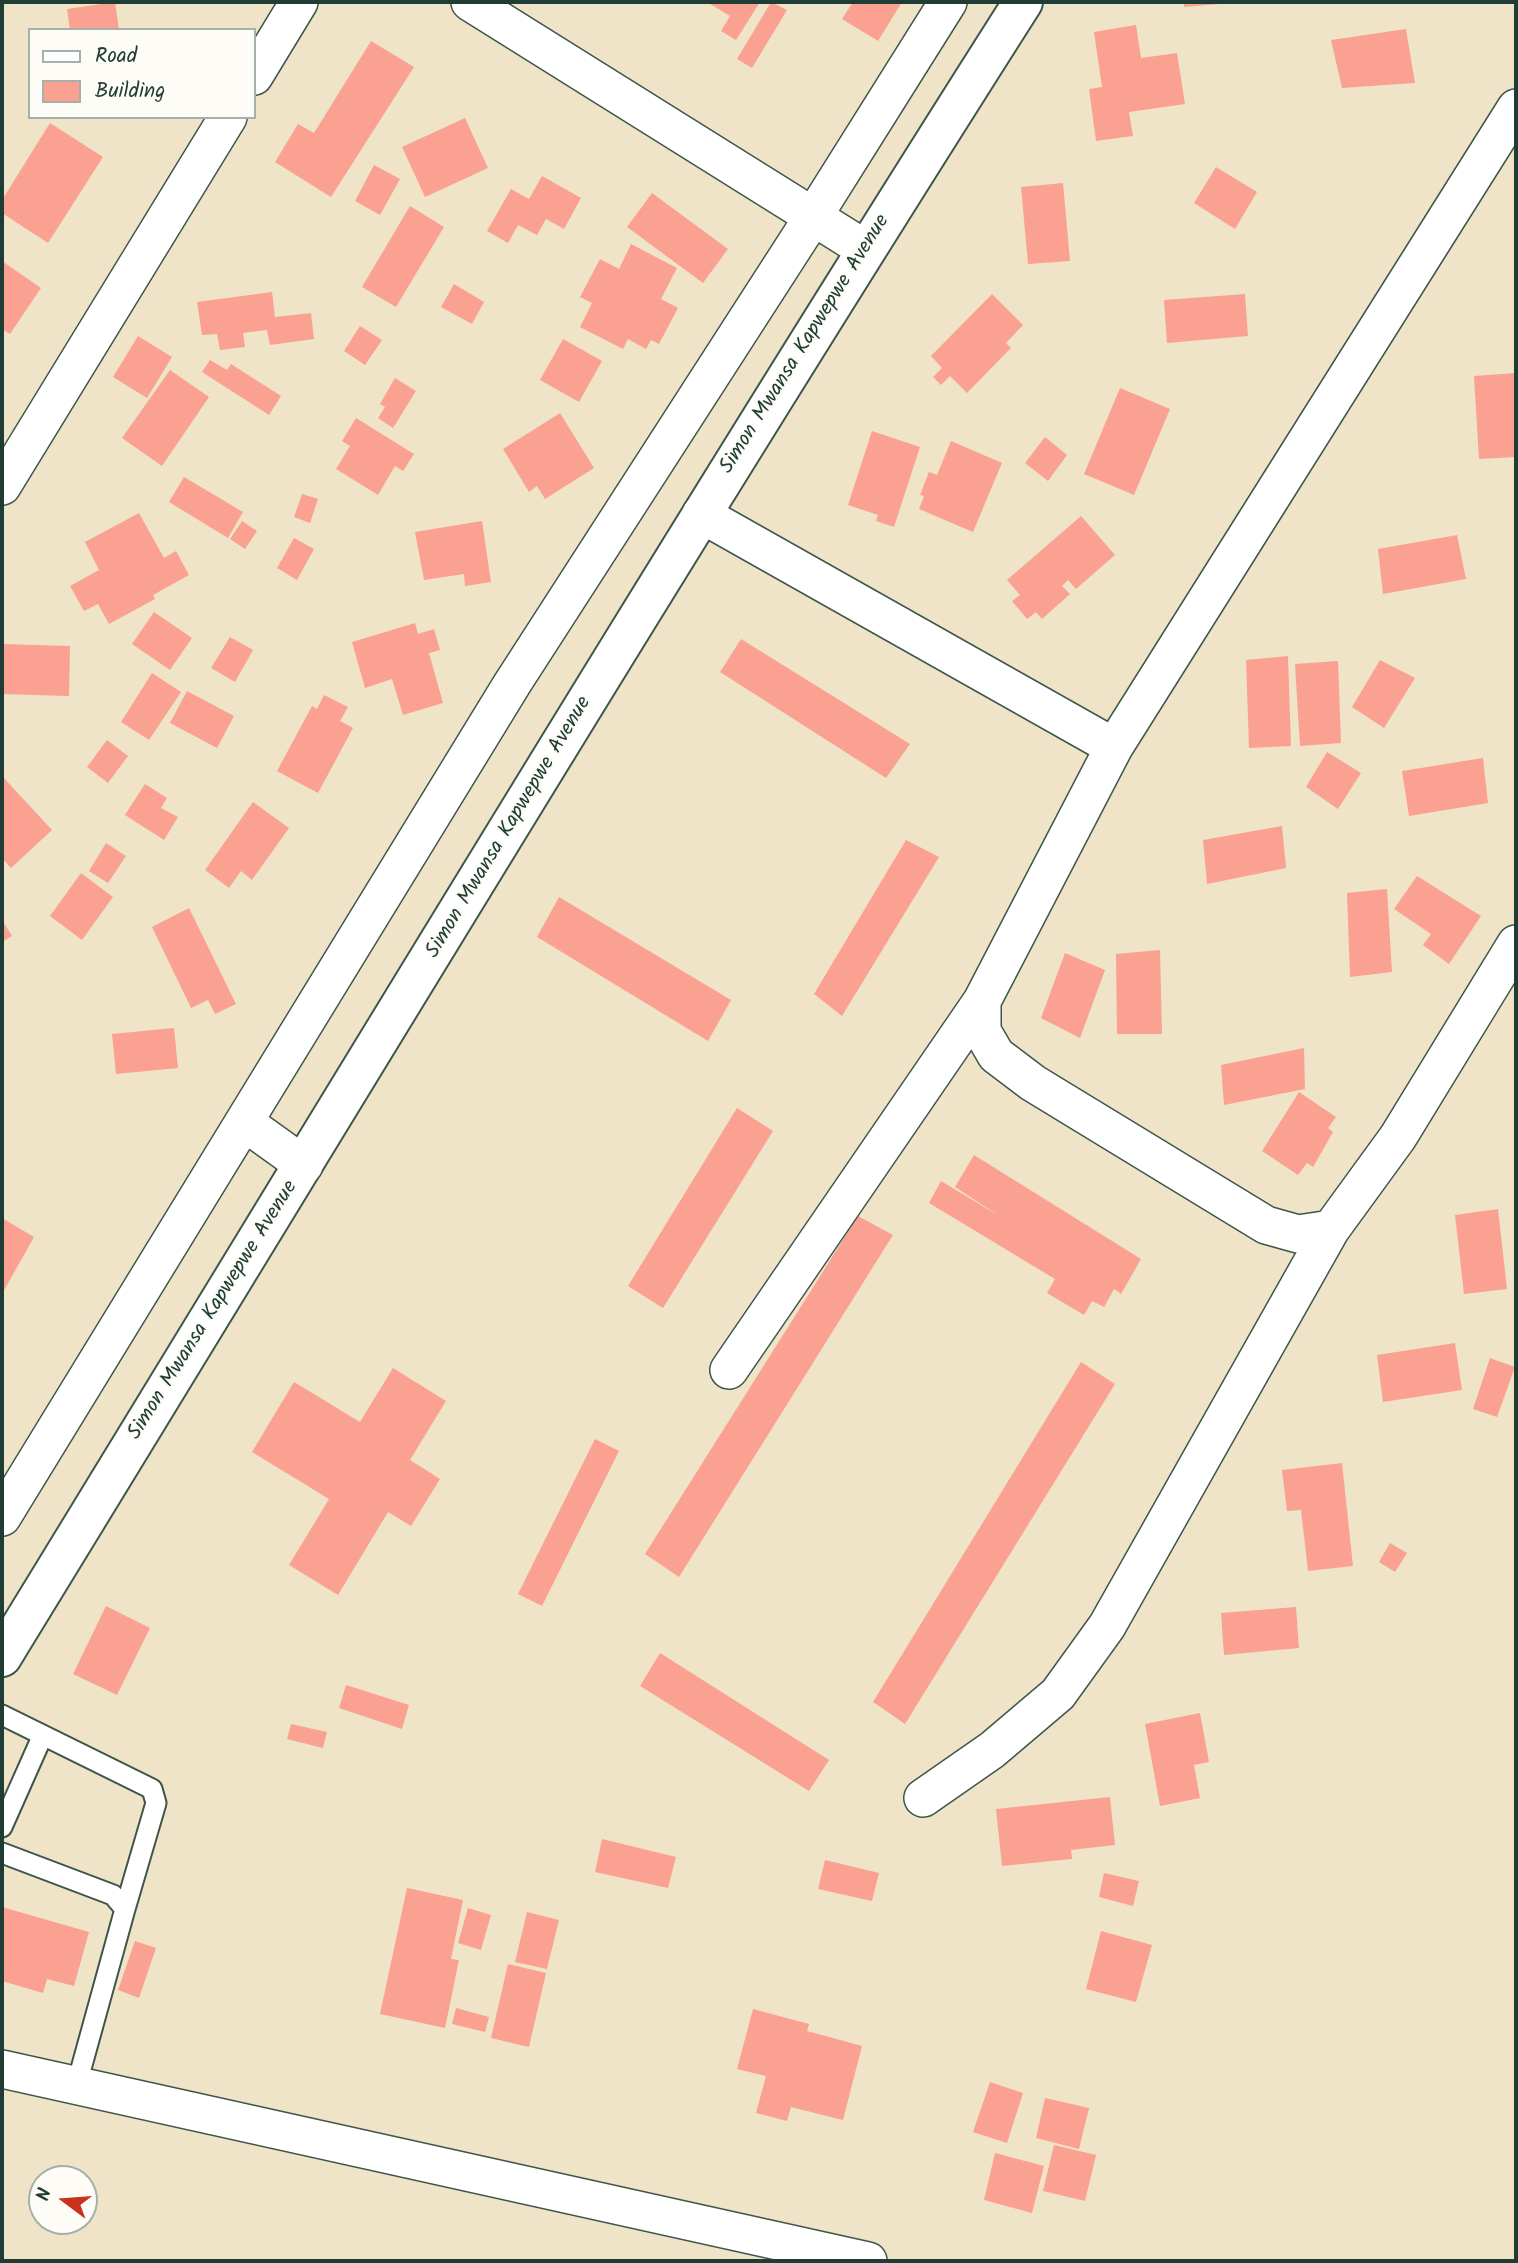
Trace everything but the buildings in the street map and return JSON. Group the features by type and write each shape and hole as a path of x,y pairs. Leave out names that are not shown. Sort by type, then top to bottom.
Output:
{"main road":[{"name":"Simon Mwansa Kapwepwe Avenue","path":"2,1657 701,514 865,249 1023,2"}],"street":[{"path":"256,73 299,2"},
{"path":"470,2 865,249"},
{"path":"2,1517 512,684 948,2"},
{"path":"729,1370 982,1000 1114,747 1516,108"},
{"path":"2,486 227,119"},
{"path":"701,514 1114,747"},
{"path":"923,1798 992,1750 1058,1694 1107,1626 1331,1229 1398,1137 1516,944"},
{"path":"982,1000 982,1031 996,1055 1033,1083 1266,1225 1298,1234 1331,1229"},
{"path":"244,1122 304,1165"},
{"path":"2,2069 868,2261"}],"lane":[{"path":"2,1715 152,1789 156,1803 76,2087"},
{"path":"2,1827 42,1737"},
{"path":"2,1853 113,1895 125,1909"}]}
